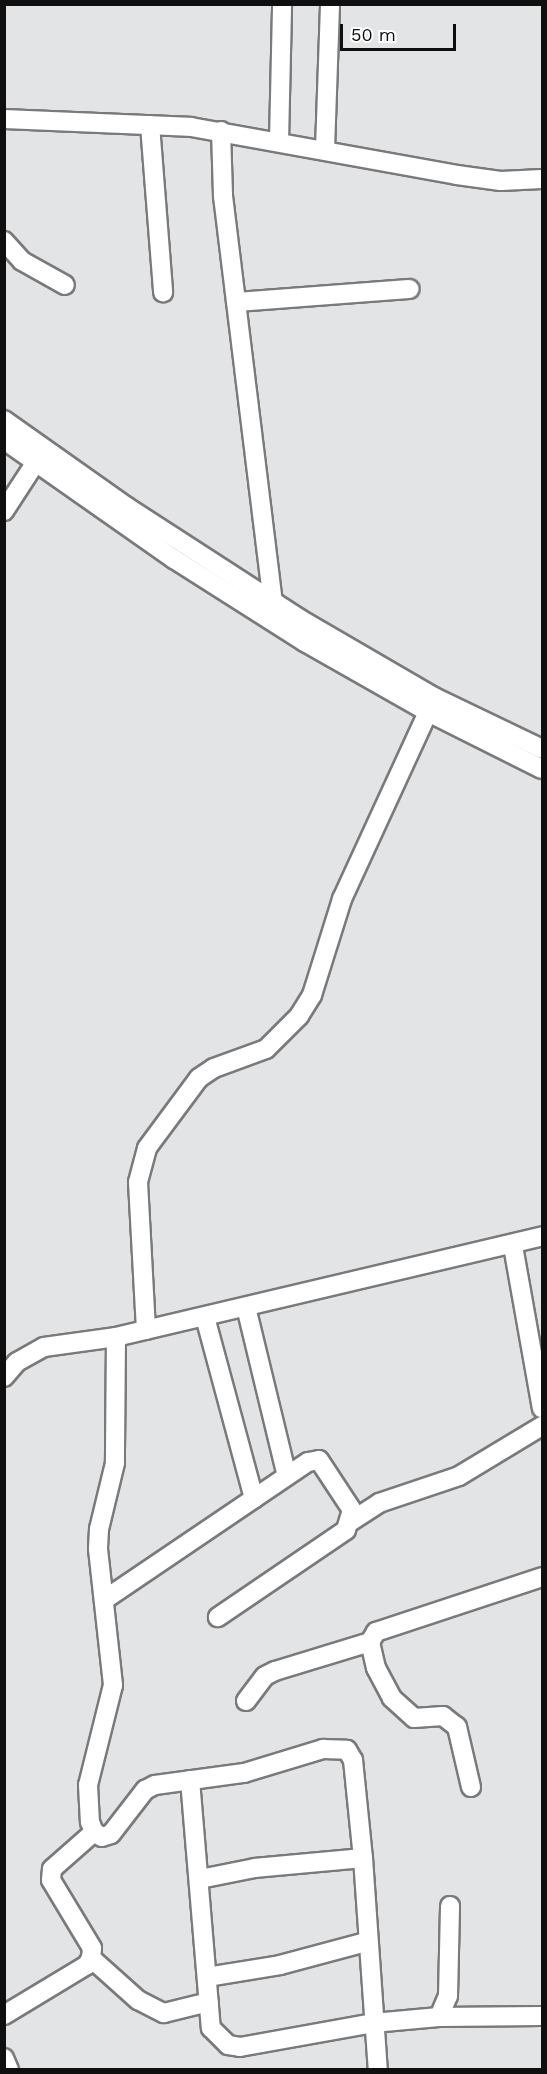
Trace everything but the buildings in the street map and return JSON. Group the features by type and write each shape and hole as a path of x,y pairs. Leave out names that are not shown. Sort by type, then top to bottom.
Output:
{"street":[{"path":"279,141 282,4"},
{"path":"325,149 330,4"},
{"path":"4,119 150,124 221,131 490,179 543,179"},
{"path":"150,124 163,292"},
{"path":"221,131 223,196 273,601"},
{"path":"4,241 22,261 65,285"},
{"path":"236,302 410,289"},
{"path":"4,420 127,507 273,601 434,697 543,749"},
{"path":"4,440 174,559 305,642 428,712 543,769"},
{"path":"4,511 36,462"},
{"path":"146,1330 138,1182 147,1148 199,1078 214,1068 266,1049 299,1016 312,995 342,899 428,712"},
{"path":"4,1377 17,1362 44,1347 116,1337 513,1246 543,1236"},
{"path":"513,1246 543,1408"},
{"path":"246,1308 287,1476"},
{"path":"205,1317 254,1499"},
{"path":"116,1337 115,1462 99,1529 113,1685 88,1785 87,1806 94,1832 102,1836 111,1834 145,1790 155,1785 244,1773 323,1749 347,1750 353,1760 363,1858 366,1942 378,2070"},
{"path":"350,1522 379,1503 459,1476 543,1426"},
{"path":"104,1600 308,1462 319,1460 352,1510 346,1530 218,1617"},
{"path":"471,1787 457,1727 443,1716 424,1720 414,1718 392,1698 376,1668 370,1641 375,1632 543,1577"},
{"path":"246,1701 265,1676 370,1641"},
{"path":"190,1780 211,2028 228,2045 234,2046 373,2023 440,2017 543,2016"},
{"path":"4,2015 87,1965 91,1958 92,1948 51,1880 52,1869 94,1832"},
{"path":"200,1879 255,1868 363,1858"},
{"path":"440,2017 448,1996 450,1906"},
{"path":"207,1977 280,1965 366,1942"},
{"path":"91,1958 138,2000 164,2013 209,2002"},
{"path":"4,2058 9,2070"}]}
